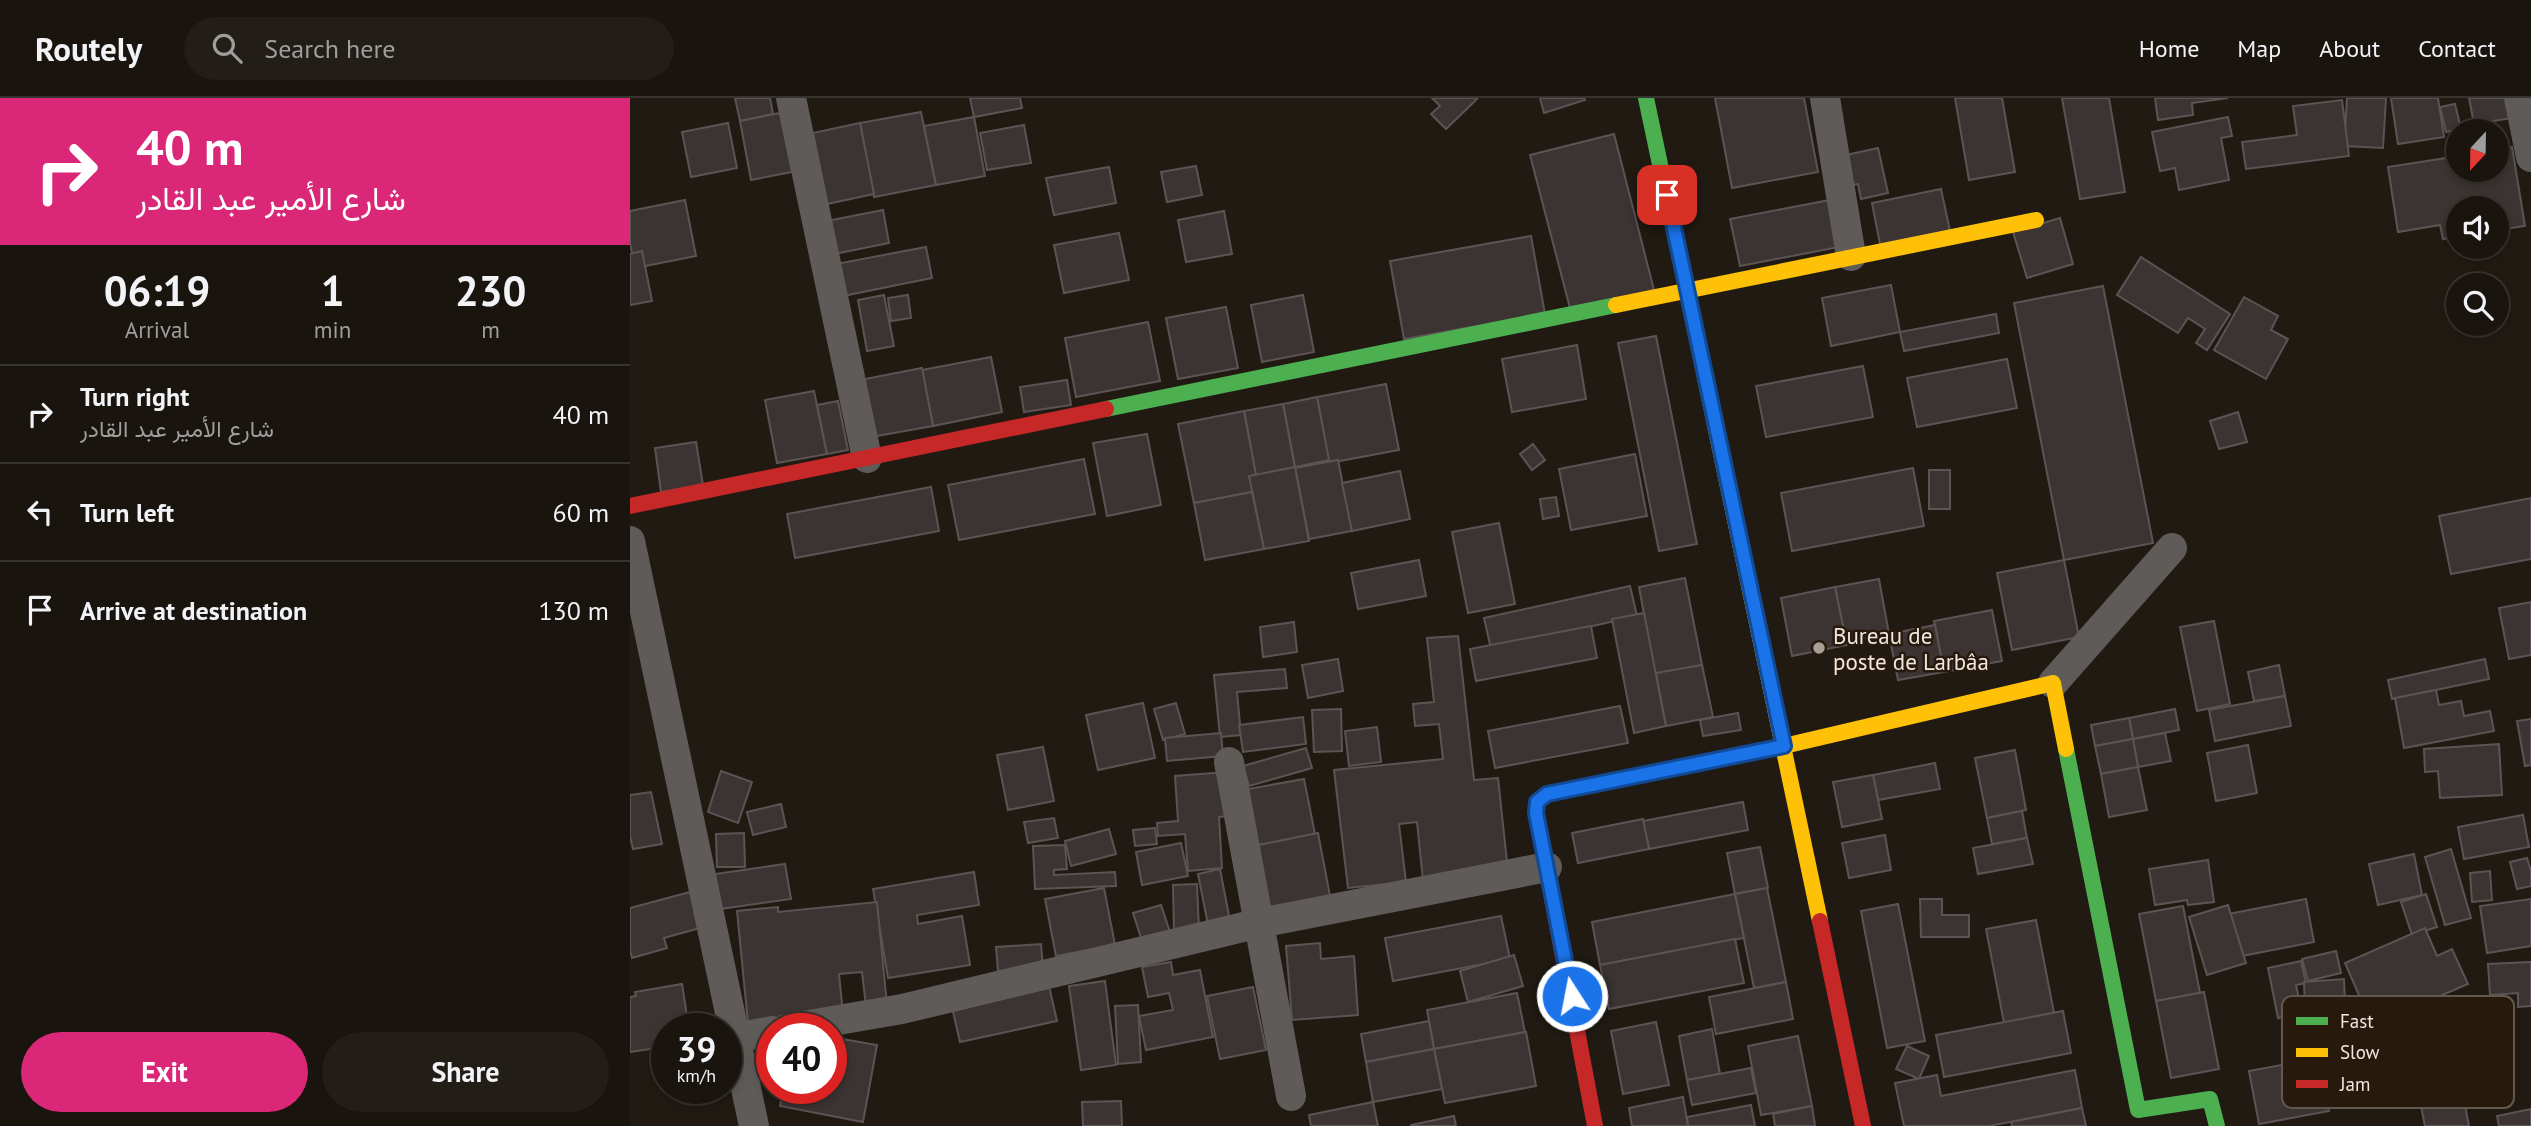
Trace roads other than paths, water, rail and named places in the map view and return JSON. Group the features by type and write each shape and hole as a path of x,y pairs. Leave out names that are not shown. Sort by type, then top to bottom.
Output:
{"street":[{"path":"791,98 867,458"},
{"path":"1646,98 1863,1126"},
{"path":"1825,98 1851,256"},
{"path":"2519,98 2531,156"},
{"path":"630,506 2036,220"},
{"path":"630,541 730,1013"},
{"path":"1595,1126 1536,813 1537,802 1547,794 1784,746 2053,683 2172,548"},
{"path":"2053,683 2138,1110 2210,1100 2217,1126"},
{"path":"1229,762 1291,1096"},
{"path":"847,1018 902,1009 1260,923 1548,867"},
{"path":"742,1070 754,1126"}],"place":[{"name":"Bureau de poste de Larbâa","path":"1819,648"}]}
